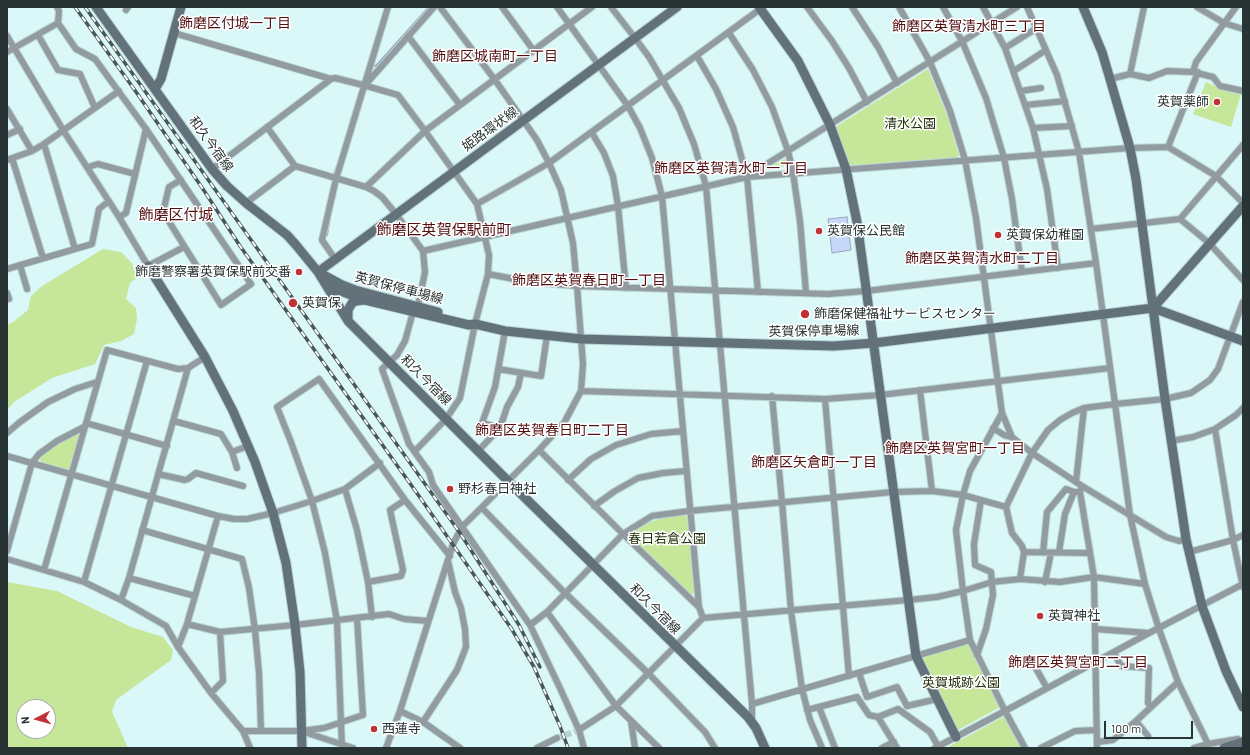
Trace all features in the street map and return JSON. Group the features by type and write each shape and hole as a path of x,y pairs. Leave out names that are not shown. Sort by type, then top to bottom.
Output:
{"main road":[{"path":"155,89 161,79 181,7"},
{"name":"姫路環状線","path":"320,276 335,259 677,7"},
{"path":"1083,7 1102,52 1130,148 1142,223 1165,399 1186,540 1202,606 1226,671 1243,707"},
{"name":"和久今宿線","path":"99,8 212,169 226,186 296,245 320,276 348,321 752,722 766,748"},
{"path":"760,8 798,61 830,125 846,169 857,222 916,656 956,737"},
{"path":"1153,308 1242,206"},
{"path":"148,266 205,357 233,411 273,513 286,563 295,625 300,672 302,748"},
{"name":"英賀保停車場線","path":"320,276 332,288 366,300 415,309"},
{"name":"英賀保停車場線","path":"320,276 355,290 469,325 476,324 505,331 582,339 834,346 874,343 1153,308 1243,340"},
{"path":"348,321 348,310 352,303 366,300"},
{"path":"1224,748 1243,742"}],"street":[{"path":"57,7 59,10 58,23 76,49 95,59 146,129 181,180 251,284 220,305 163,212 169,187 181,180"},
{"path":"335,259 322,240 336,179 388,7"},
{"path":"365,85 432,7"},
{"path":"386,748 400,711 453,544 462,527 564,423 581,391 583,364 573,243 561,190 550,163 524,120 440,7"},
{"path":"502,7 534,51"},
{"path":"557,7 628,106 640,128 652,158 662,196 689,511 699,607 704,618"},
{"path":"366,187 425,131 592,7"},
{"path":"611,7 635,38 663,80 679,108 694,144 706,186 752,704 752,722"},
{"path":"808,7 849,68 866,102"},
{"path":"852,7 878,47 897,83"},
{"path":"899,7 930,62 950,111 965,160 985,276 1002,413 1012,437"},
{"path":"943,7 962,41 986,98 1004,158 1012,199 1022,272"},
{"path":"983,7 1005,48 1026,104 1033,128 1047,189 1058,268"},
{"path":"747,176 1017,7"},
{"path":"1027,7 1057,75 1079,152 1096,263 1130,515 1146,584 1159,629 1178,682 1208,744"},
{"path":"1130,74 1144,7"},
{"path":"1197,7 1224,23 1243,29"},
{"path":"1168,147 1196,72 1196,62 1236,7"},
{"path":"477,204 550,163 729,33 760,8"},
{"path":"7,52 58,23"},
{"path":"1005,48 1037,28"},
{"path":"174,33 331,79 335,78 365,85 398,95 477,204 489,255 488,274 460,398 446,419 415,451"},
{"path":"729,33 753,70 772,107 788,151 793,173 800,222 806,294"},
{"path":"38,34 58,70 80,74 95,108"},
{"path":"7,36 63,130 88,167 148,266 184,246"},
{"path":"408,36 460,105"},
{"path":"1014,70 1046,50"},
{"path":"697,56 716,89 733,127 747,176 758,292"},
{"path":"1110,79 1130,74 1149,78 1167,71 1196,72 1213,77 1220,86 1243,91"},
{"path":"212,169 331,79"},
{"path":"1020,90 1041,88"},
{"path":"42,258 10,159 32,151 44,144 118,91"},
{"path":"1026,104 1065,101"},
{"path":"7,109 32,151"},
{"path":"1033,128 1072,126"},
{"path":"267,128 295,166 366,187 374,191 396,214 423,251 424,272 415,309 404,341 397,355 382,369 409,444 429,472 434,485 462,527 530,625 579,730 584,748"},
{"path":"7,135 20,129"},
{"path":"119,217 126,213 146,129"},
{"path":"592,133 604,153 613,176 618,206 626,288"},
{"path":"44,144 75,249"},
{"path":"1091,229 1180,219 1243,145"},
{"path":"423,251 747,176 1130,148 1168,147 1216,176 1242,206"},
{"path":"88,167 98,164 135,174"},
{"path":"246,203 295,166"},
{"path":"7,267 20,265 92,244 99,209 109,201"},
{"path":"1180,219 1209,243 1243,280"},
{"path":"488,274 530,282 577,286 806,294 866,291 1096,263"},
{"path":"20,265 27,289"},
{"path":"1020,579 1024,552 1022,546 1012,533 1006,507 1032,453 1048,430 1060,420 1084,408 1165,399 1191,393 1210,380 1218,369 1243,302"},
{"path":"500,428 482,423 495,387 505,331"},
{"path":"498,369 541,376 547,336"},
{"path":"44,570 107,350 147,362 178,369 188,368 205,357"},
{"path":"84,582 125,434 147,362"},
{"path":"121,600 129,578 188,368"},
{"path":"581,391 772,396 825,399 880,395 1110,368"},
{"path":"478,451 500,428 507,406 518,387 521,373"},
{"path":"342,746 337,620 325,553 312,501 277,407 319,379 449,558 455,592 461,608 465,629 466,647 457,670 423,722"},
{"path":"7,434 20,422 48,402 75,389 97,382"},
{"path":"920,390 932,491"},
{"path":"772,396 791,611 802,689 810,720 822,748"},
{"path":"825,399 849,676"},
{"path":"1084,408 1076,482 1079,490 1094,577 1097,745 1113,740 1178,682"},
{"path":"1171,441 1193,437 1215,429 1236,415 1243,408"},
{"path":"1002,413 992,428 970,471 963,495 956,530 970,640 1005,712 1025,748"},
{"path":"174,421 221,434 232,452 237,468"},
{"path":"7,551 32,463 39,454 57,441 85,425 125,434 167,446"},
{"path":"992,428 1004,435 1012,437 1032,453 1076,482"},
{"path":"807,710 857,697 870,715 878,717 898,709 930,732 936,747 1005,712 1149,633 1243,585 1233,540 1215,429"},
{"path":"568,480 591,459 616,445 651,434 683,431"},
{"path":"232,452 248,446"},
{"path":"539,450 594,506 699,607"},
{"path":"7,456 151,498 234,519 247,519 273,513 345,489 380,463"},
{"path":"594,506 615,491 638,478 663,473 686,471"},
{"path":"158,474 185,480 196,473 243,486"},
{"path":"345,489 357,530 368,582 372,616"},
{"path":"1043,552 1046,512 1066,489 1079,490 1130,515 1166,537 1179,541 1186,540"},
{"path":"1059,552 1065,514 1079,490"},
{"path":"530,625 547,612 623,534 652,516 734,506 833,497 893,492 932,491 963,495 1006,507"},
{"path":"368,582 401,576 403,570 390,510 406,500"},
{"path":"977,655 986,629 993,595 991,572 975,565 974,544 981,500"},
{"path":"482,508 565,594 649,674 705,732 715,748"},
{"path":"178,647 187,624 218,516"},
{"path":"142,530 242,559 249,588 255,630 259,673 261,730"},
{"path":"1189,552 1233,540 1243,535"},
{"path":"1024,552 1090,553"},
{"path":"1045,582 1051,553"},
{"path":"7,559 84,582 121,600 166,626 178,647 211,693 243,731 250,748"},
{"path":"579,730 616,706 704,618 937,597 992,582 1020,579 1060,582 1094,577 1146,584"},
{"path":"129,578 195,596"},
{"path":"547,612 616,706 659,748"},
{"path":"187,624 220,632 255,630 389,614 404,619 428,621"},
{"path":"243,731 301,731 324,728 363,715 358,618"},
{"path":"1095,629 1149,633"},
{"path":"211,693 223,681 220,632"},
{"path":"752,704 970,640"},
{"path":"1114,653 1121,666 1149,668 1148,703 1151,707"},
{"path":"1034,665 1047,688"},
{"path":"859,673 867,697 897,687 908,706 937,699"},
{"path":"819,707 835,748"},
{"path":"400,711 423,722 460,748"},
{"path":"878,717 898,748"},
{"path":"631,721 635,748"},
{"path":"1136,721 1148,736"},
{"path":"1041,748 1075,731 1097,730"},
{"path":"243,731 243,741 246,748"},
{"path":"301,731 342,746 353,748"},
{"path":"537,748 557,738"},
{"path":"1194,748 1238,739 1243,742"},
{"path":"882,748 894,742"}],"green space":[{"name":"清水公園","path":"928,69 947,115 959,155 957,158 851,165 848,163 836,129 837,126"},
{"path":"1206,82 1220,90 1241,94 1231,127 1193,114"},
{"path":"786,158 788,164 780,168 770,170 768,168"},
{"path":"103,249 121,252 132,263 137,278 130,283 126,299 136,308 137,319 134,334 121,341 104,345 95,364 52,378 14,402 7,410 7,325 28,310 31,296 42,286"},
{"path":"76,434 79,434 79,437 71,468 69,470 41,462 40,458 49,450"},
{"name":"春日若倉公園","path":"671,515 684,515 687,517 694,593 689,595 631,536 631,533 644,524"},
{"path":"7,582 57,591 131,627 163,637 173,650 171,660 116,700 112,712 128,748 7,748"},
{"name":"英賀城跡公園","path":"967,644 969,645 1000,707 958,730 922,659 923,657"},
{"path":"1005,716 1022,748 946,748"}],"water":[{"path":"847,217 851,250 832,253 828,219"}],"waterway":[{"path":"372,65 376,66 429,7"},
{"path":"334,174 336,168"},
{"path":"327,235 330,217"}],"tunnel":[{"path":"557,738 579,730"}],"railway":[{"path":"75,7 134,89 203,189 240,246 419,496 511,628 534,667 568,748"},
{"path":"85,7 460,533 519,625 540,667"}],"place":[{"name":"英賀薬師","path":"1217,102"},
{"name":"英賀保公民館","path":"819,231"},
{"name":"英賀保幼稚園","path":"998,235"},
{"name":"飾磨警察署英賀保駅前交番","path":"299,272"},
{"name":"英賀保","path":"293,303"},
{"name":"飾磨保健福祉サービスセンター","path":"805,314"},
{"name":"野杉春日神社","path":"450,489"},
{"name":"英賀神社","path":"1040,616"},
{"name":"西蓮寺","path":"374,729"}],"district":[{"name":"飾磨区付城一丁目","path":"235,23"},
{"name":"飾磨区英賀清水町三丁目","path":"969,26"},
{"name":"飾磨区城南町一丁目","path":"495,56"},
{"name":"飾磨区英賀清水町一丁目","path":"731,168"},
{"name":"飾磨区付城","path":"176,215"},
{"name":"飾磨区英賀保駅前町","path":"444,230"},
{"name":"飾磨区英賀清水町二丁目","path":"982,258"},
{"name":"飾磨区英賀春日町一丁目","path":"589,280"},
{"name":"飾磨区英賀春日町二丁目","path":"552,430"},
{"name":"飾磨区英賀宮町一丁目","path":"955,448"},
{"name":"飾磨区矢倉町一丁目","path":"814,462"},
{"name":"飾磨区英賀宮町二丁目","path":"1078,662"}]}
